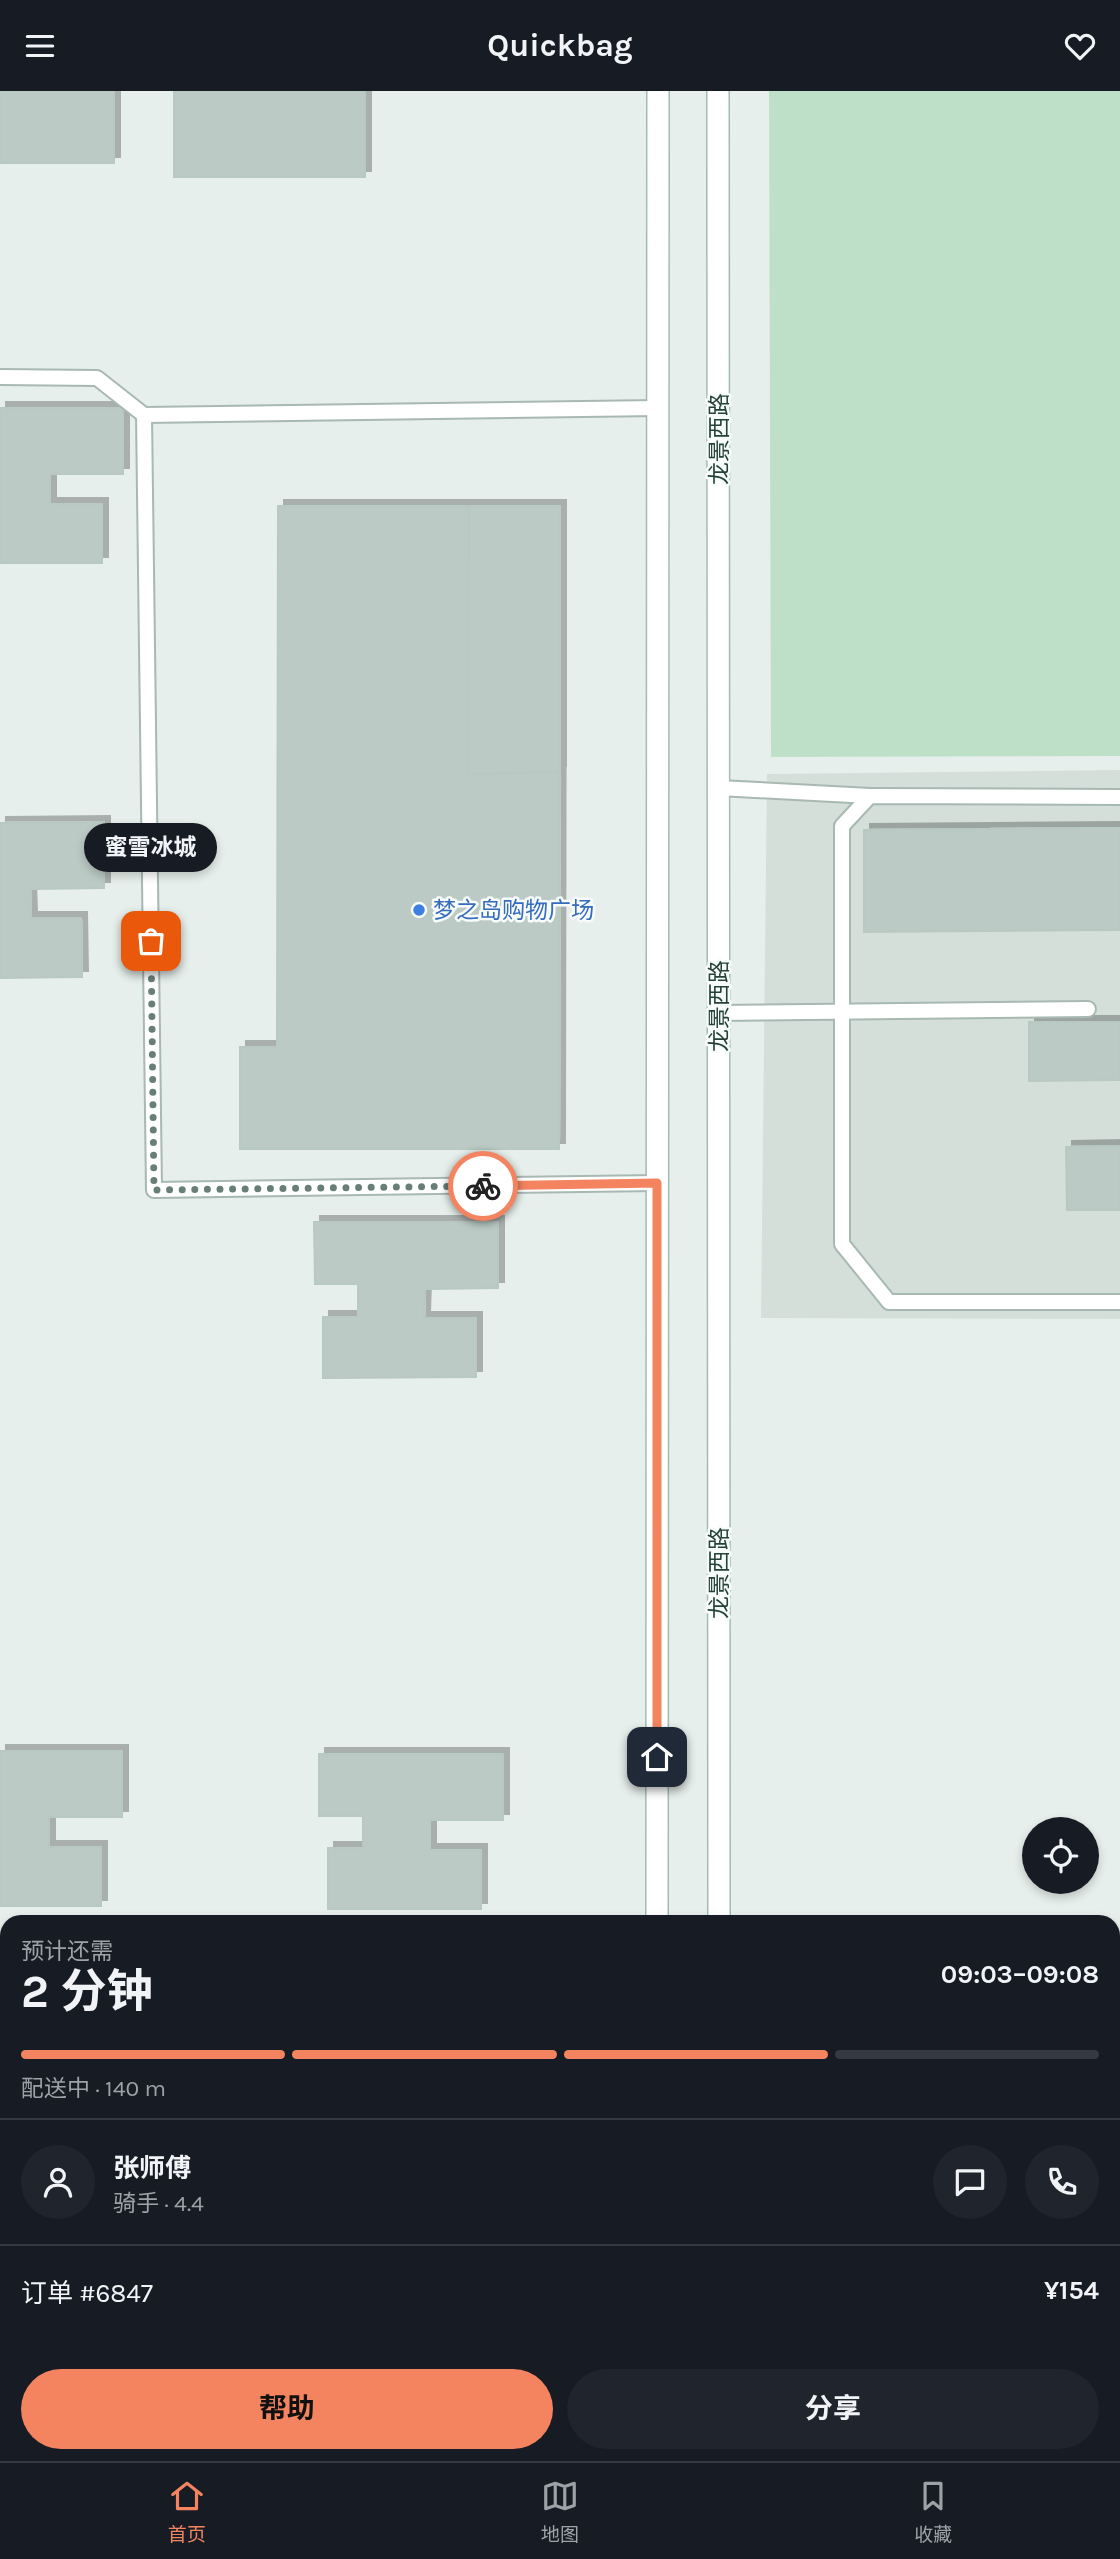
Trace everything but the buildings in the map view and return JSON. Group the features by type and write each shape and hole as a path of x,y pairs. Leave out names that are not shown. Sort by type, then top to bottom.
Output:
{"main road":[{"path":"657,1915 658,91"},
{"name":"龙景西路","path":"718,91 719,1915"}],"lane":[{"path":"0,377 97,378 144,415 658,408"},
{"path":"144,415 154,1190 657,1183"},
{"path":"719,788 870,796 1120,797"},
{"path":"870,796 842,826 842,1244 889,1301 1120,1302"},
{"path":"719,1013 1088,1009"}],"shaded area":[{"path":"1120,770 1120,1319 761,1318 767,774"}],"green space":[{"path":"769,91 1120,91 1120,756 771,757"}],"way so far":[{"path":"151,941 154,1190 483,1186"}],"place":[{"name":"梦之岛购物广场","path":"419,910"},
{"name":"蜜雪冰城","path":"151,941"}],"route":[{"path":"483,1186 657,1183 657,1757"}]}
